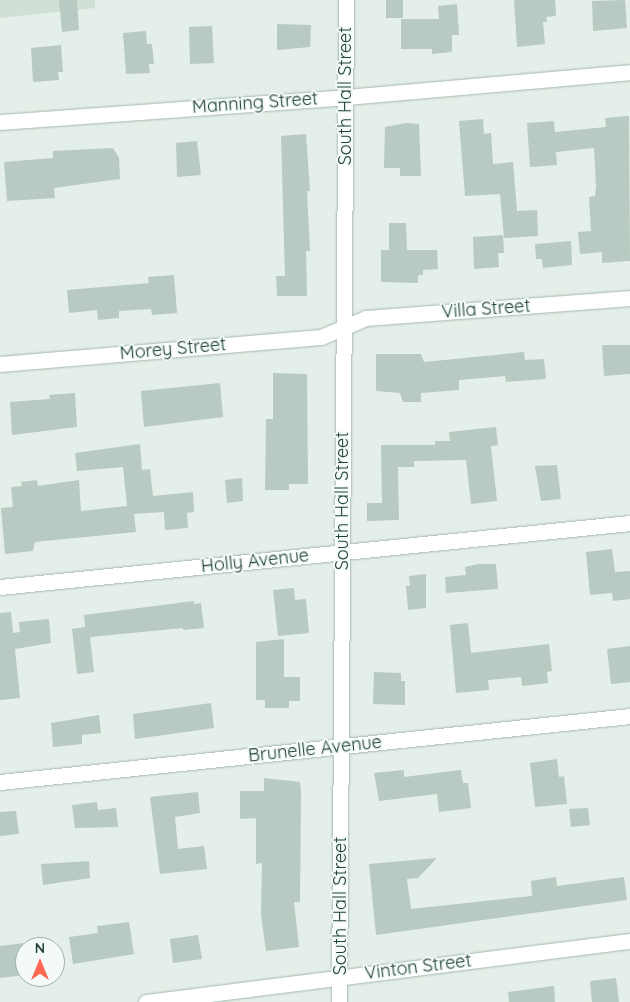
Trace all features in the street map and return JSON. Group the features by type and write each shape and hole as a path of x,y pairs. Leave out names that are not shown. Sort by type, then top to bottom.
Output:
{"street":[{"name":"South Hall Street","path":"339,1002 346,0"},
{"name":"Manning Street","path":"0,122 345,97 630,72"},
{"name":"Villa Street","path":"344,325 366,318 630,298"},
{"name":"Morey Street","path":"0,364 321,337 344,325"},
{"name":"Holly Avenue","path":"0,588 342,551 630,523"},
{"name":"Brunelle Avenue","path":"0,782 630,716"},
{"name":"Vinton Street","path":"146,1002 630,941"}],"shaded area":[{"path":"0,0 95,0 95,8 0,18"}],"building":[{"path":"59,0 77,0 79,30 62,32"},
{"path":"386,0 403,0 403,18 386,18"},
{"path":"514,0 555,0 556,16 546,17 547,22 543,22 545,44 517,47"},
{"path":"625,0 627,28 593,31 592,1"},
{"path":"457,4 459,35 452,35 452,52 432,54 432,49 401,49 401,19 439,19 438,6"},
{"path":"277,24 311,25 310,47 277,50"},
{"path":"212,26 214,63 190,64 189,27"},
{"path":"146,31 147,44 152,44 154,64 149,64 150,73 126,74 123,33"},
{"path":"61,45 63,72 58,72 59,80 33,82 31,48"},
{"path":"629,116 630,261 602,263 602,252 580,254 578,232 591,231 589,197 595,196 596,186 594,148 556,152 557,165 530,167 527,123 554,121 555,132 606,127 605,118"},
{"path":"483,119 484,134 491,133 493,164 513,162 517,211 537,210 538,236 504,238 500,194 465,196 459,121"},
{"path":"407,123 419,124 421,176 400,176 400,168 384,168 385,127"},
{"path":"306,134 310,191 307,191 310,251 306,251 307,296 277,296 276,276 285,276 281,136"},
{"path":"197,141 201,175 177,177 176,143"},
{"path":"113,148 119,158 120,179 54,188 55,198 7,201 4,162 53,158 53,151"},
{"path":"389,223 406,223 407,250 437,250 438,269 423,270 423,275 418,275 418,283 381,282 381,250 389,250"},
{"path":"503,235 504,253 498,253 499,267 474,269 473,237"},
{"path":"571,241 572,265 543,268 542,259 536,259 535,244"},
{"path":"174,275 177,313 152,315 151,309 119,311 119,318 98,320 97,310 69,313 67,290 149,283 148,277"},
{"path":"602,345 630,345 630,374 604,376"},
{"path":"524,352 525,360 544,359 546,379 506,382 505,376 459,380 459,390 421,393 421,402 403,402 400,393 376,391 376,354 421,354 424,362"},
{"path":"273,373 307,374 308,484 289,484 289,490 265,490 266,419 273,419"},
{"path":"220,383 223,417 144,427 141,391"},
{"path":"75,393 77,427 12,435 10,402 50,399 49,395"},
{"path":"496,427 498,445 491,446 497,501 471,504 466,460 414,461 414,467 398,467 399,520 367,521 367,503 382,503 381,445 435,445 435,441 450,441 449,432"},
{"path":"140,444 142,470 150,469 153,496 193,492 194,512 187,513 188,528 165,530 164,512 134,514 136,532 35,542 33,551 5,554 1,508 13,507 11,487 22,486 21,482 37,480 38,486 79,480 81,511 127,506 123,467 77,471 75,453"},
{"path":"557,465 561,499 541,501 535,466"},
{"path":"242,478 243,501 227,503 225,480"},
{"path":"612,549 615,572 630,571 630,599 613,601 612,593 590,595 586,552"},
{"path":"478,564 496,564 498,589 446,593 445,577 466,575 465,567"},
{"path":"426,574 426,608 408,610 406,586 410,586 409,576"},
{"path":"294,588 295,600 306,599 309,633 278,636 273,590"},
{"path":"194,601 194,604 201,603 204,628 183,630 183,628 90,637 94,672 77,674 72,629 85,627 84,615"},
{"path":"11,612 13,633 20,632 19,622 49,619 51,643 15,649 20,698 0,700 0,613"},
{"path":"468,623 471,653 549,644 552,671 547,672 548,683 522,686 521,677 488,680 489,690 456,693 450,625"},
{"path":"284,639 284,677 300,677 300,701 289,701 289,708 265,708 265,700 256,700 256,642"},
{"path":"630,646 630,682 611,684 607,649"},
{"path":"374,672 401,673 401,681 405,681 405,705 373,704"},
{"path":"211,703 214,728 135,739 133,714"},
{"path":"99,715 101,733 82,735 82,744 53,747 51,723"},
{"path":"557,759 559,777 564,776 567,804 535,807 530,763"},
{"path":"404,770 404,777 461,770 463,783 468,783 471,808 439,812 437,794 379,801 374,773"},
{"path":"264,778 300,782 301,793 300,902 294,902 299,947 266,951 261,915 262,863 256,864 256,818 240,819 240,791 264,791"},
{"path":"198,792 200,813 175,817 178,849 204,846 207,869 160,874 150,797"},
{"path":"97,802 98,810 116,808 118,827 75,828 72,805"},
{"path":"588,808 590,825 571,827 569,809"},
{"path":"16,811 19,834 0,836 0,812"},
{"path":"437,858 418,878 407,879 411,909 532,896 531,881 556,877 557,886 624,877 627,900 376,935 369,864"},
{"path":"89,861 90,878 43,885 41,864"},
{"path":"129,922 134,954 73,964 69,937 98,933 97,926"},
{"path":"198,935 202,959 173,963 170,939"},
{"path":"15,944 15,976 0,978 0,946"},
{"path":"616,978 619,1002 592,1002 590,981"},
{"path":"554,986 555,1002 509,1002 508,992"}]}
